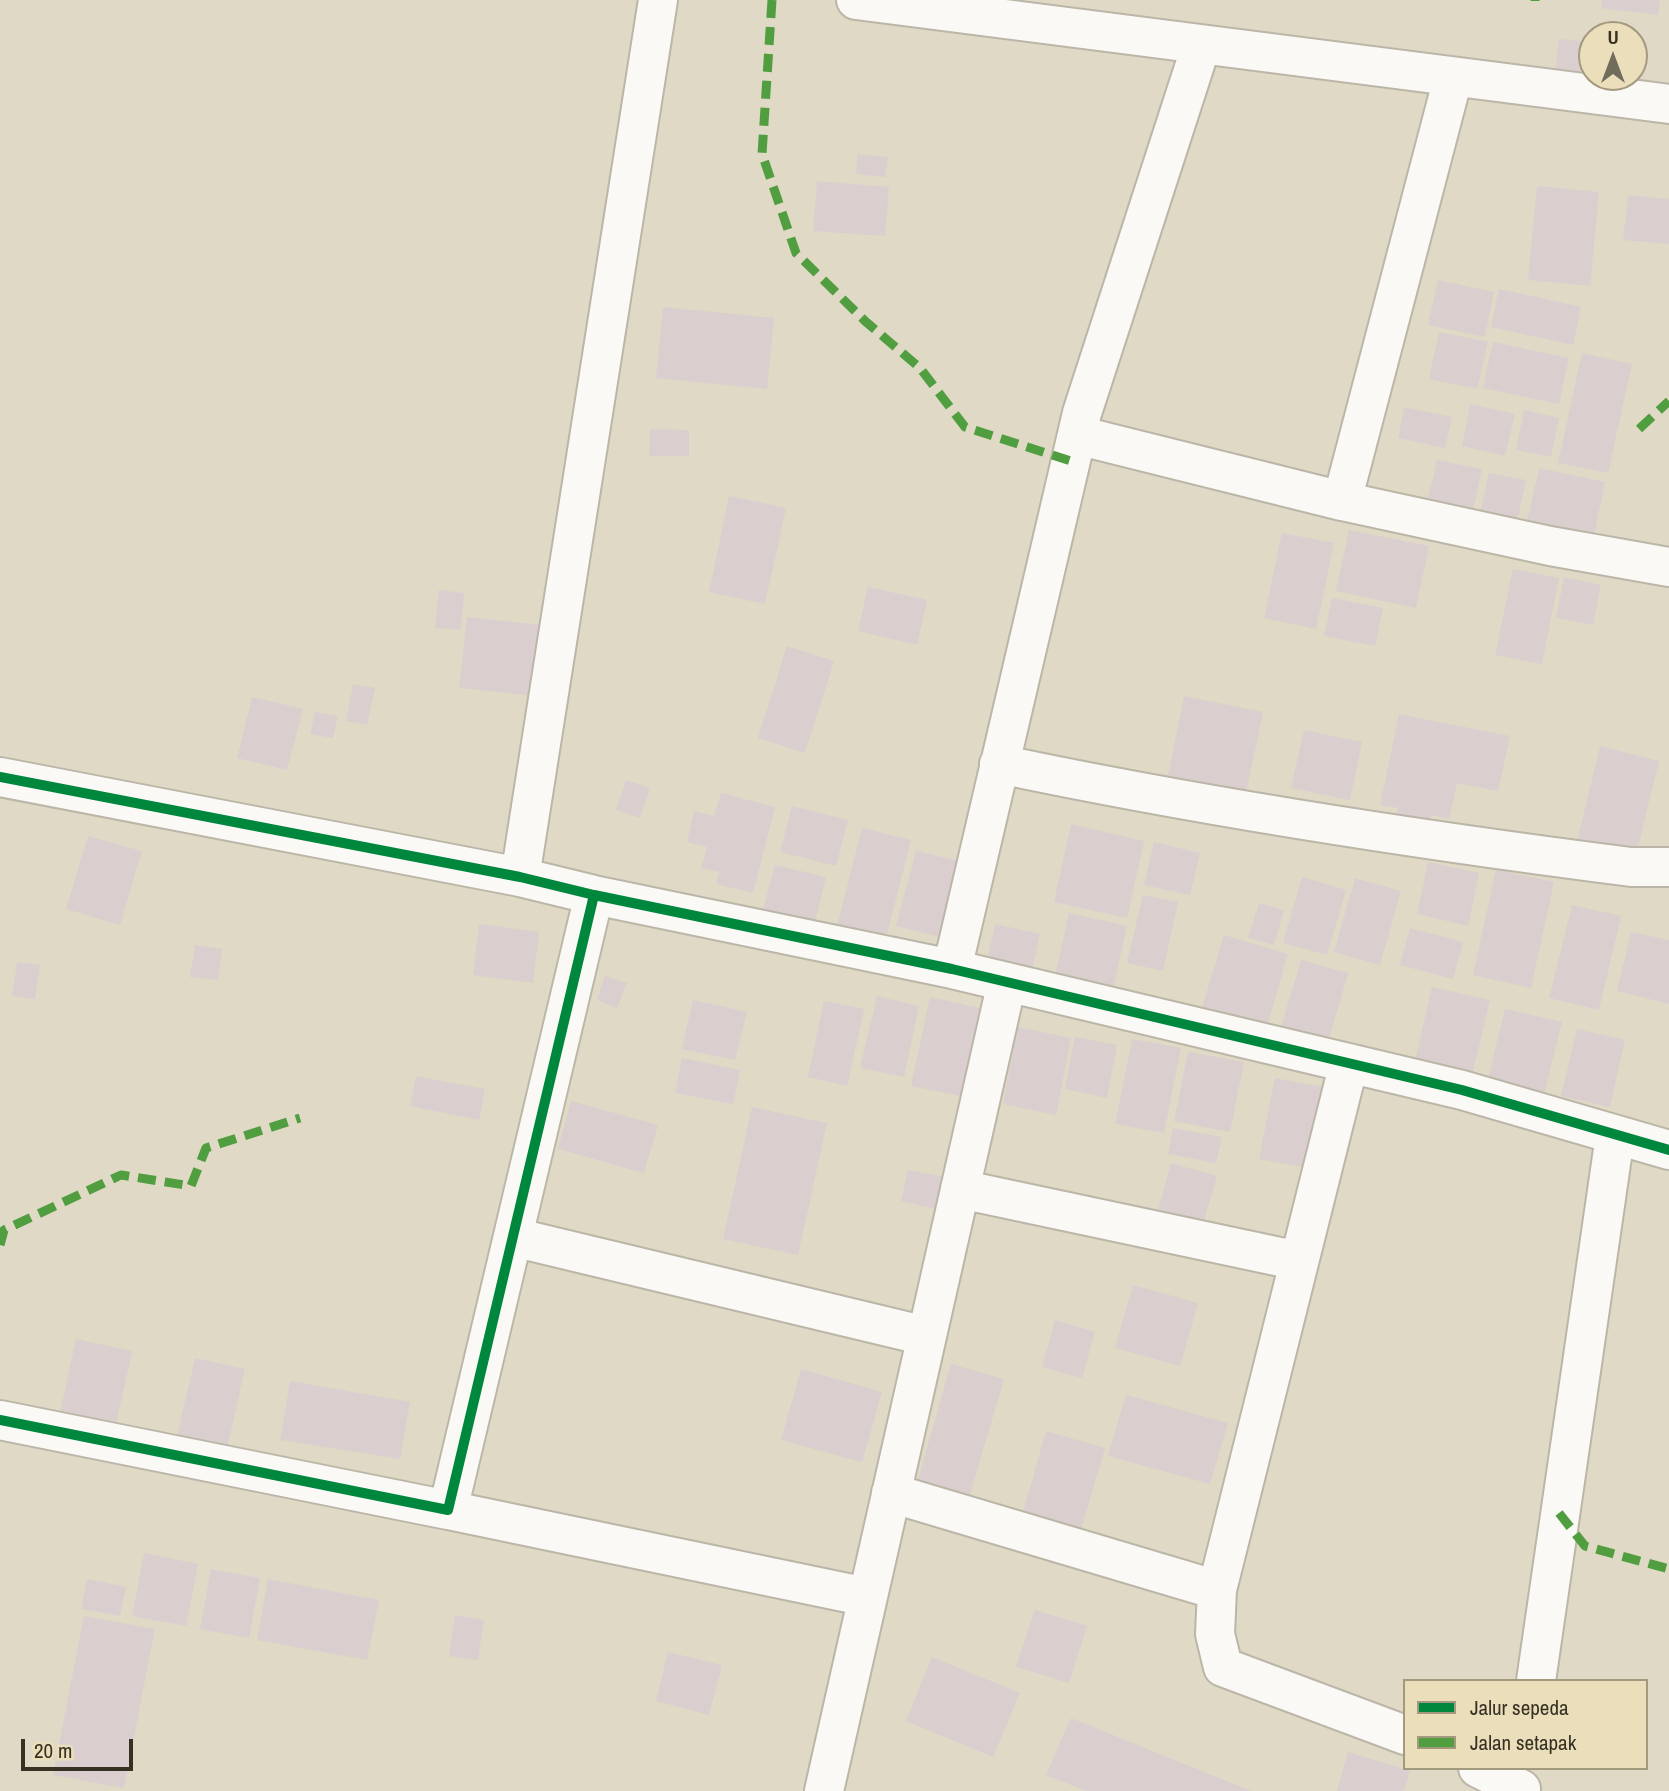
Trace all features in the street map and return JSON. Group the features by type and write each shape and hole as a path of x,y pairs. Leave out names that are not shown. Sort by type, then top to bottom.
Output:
{"street":[{"path":"520,877 658,0"},
{"path":"856,0 1669,104"},
{"path":"952,969 1077,435 1200,46"},
{"path":"1342,501 1453,78"},
{"path":"1077,435 1342,501 1550,546 1669,567"},
{"path":"999,764 1124,790 1364,830 1631,867 1669,867"},
{"path":"0,777 520,877 594,895 952,969 1462,1090 1669,1150"},
{"path":"448,1510 594,895"},
{"path":"824,1791 1007,982"},
{"path":"1349,1063 1217,1590 1215,1634 1223,1667 1241,1677 1403,1734"},
{"path":"1536,1679 1615,1136"},
{"path":"960,1189 1299,1261"},
{"path":"513,1237 926,1336"},
{"path":"0,1420 867,1597"},
{"path":"891,1493 1217,1590"},
{"path":"1484,1770 1522,1783"}],"building":[{"path":"1602,0 1660,0 1658,15 1601,8"},
{"path":"1559,39 1578,41 1578,75 1555,72"},
{"path":"858,154 888,157 885,177 856,174"},
{"path":"817,181 889,187 885,236 813,231"},
{"path":"1537,186 1599,192 1590,286 1528,280"},
{"path":"1628,195 1669,199 1669,244 1623,240"},
{"path":"1438,280 1494,292 1485,337 1428,325"},
{"path":"1499,289 1581,307 1573,345 1491,327"},
{"path":"663,307 774,318 767,389 656,378"},
{"path":"1439,332 1488,342 1477,389 1429,379"},
{"path":"1493,342 1569,358 1559,404 1483,388"},
{"path":"1582,353 1632,364 1608,473 1558,463"},
{"path":"1470,404 1515,414 1505,456 1462,446"},
{"path":"1404,407 1452,417 1445,448 1398,438"},
{"path":"1524,410 1559,418 1551,457 1516,450"},
{"path":"650,429 689,430 689,456 649,456"},
{"path":"1437,460 1482,469 1470,525 1424,515"},
{"path":"1539,468 1605,482 1592,545 1525,531"},
{"path":"1489,473 1526,480 1514,535 1477,527"},
{"path":"729,496 786,508 765,604 709,592"},
{"path":"1349,530 1429,546 1416,608 1336,591"},
{"path":"1282,533 1334,543 1316,629 1264,618"},
{"path":"1513,569 1559,578 1542,664 1495,655"},
{"path":"1564,577 1601,585 1593,625 1556,618"},
{"path":"868,587 927,600 917,645 858,631"},
{"path":"439,590 464,593 461,630 435,628"},
{"path":"1332,598 1383,608 1375,646 1324,636"},
{"path":"467,617 543,625 535,696 459,688"},
{"path":"787,646 834,661 805,753 758,738"},
{"path":"353,684 375,688 367,725 346,721"},
{"path":"1184,696 1263,712 1246,793 1168,777"},
{"path":"252,697 303,709 287,770 237,758"},
{"path":"315,712 338,716 333,738 310,734"},
{"path":"1399,714 1510,736 1498,791 1457,783 1449,819 1431,815 1429,826 1395,819 1398,808 1380,805"},
{"path":"1304,730 1362,742 1350,800 1291,788"},
{"path":"1600,746 1659,761 1636,856 1577,842"},
{"path":"626,780 650,788 640,818 616,810"},
{"path":"721,793 775,807 753,893 716,884 719,872 701,868 707,847 687,842 694,811 714,816"},
{"path":"792,806 848,820 836,866 780,852"},
{"path":"1071,824 1144,841 1127,918 1054,902"},
{"path":"862,828 911,840 885,942 836,930"},
{"path":"88,836 142,851 120,925 66,909"},
{"path":"1154,842 1200,853 1190,895 1144,885"},
{"path":"916,851 963,862 944,938 896,926"},
{"path":"1428,862 1479,873 1468,926 1417,914"},
{"path":"775,865 826,877 814,927 762,914"},
{"path":"1496,870 1554,882 1531,988 1473,975"},
{"path":"1302,877 1346,890 1327,955 1283,943"},
{"path":"1355,878 1401,891 1380,965 1334,952"},
{"path":"1143,895 1178,902 1163,971 1127,963"},
{"path":"1259,903 1284,910 1274,945 1248,938"},
{"path":"1572,905 1621,916 1599,1010 1549,998"},
{"path":"1069,913 1127,926 1111,999 1053,986"},
{"path":"479,924 539,932 533,983 473,975"},
{"path":"995,924 1040,934 1030,981 985,972"},
{"path":"1410,928 1463,942 1453,979 1400,965"},
{"path":"1631,932 1669,940 1669,1004 1617,991"},
{"path":"1224,935 1288,954 1266,1029 1201,1011"},
{"path":"195,945 222,949 218,980 190,977"},
{"path":"1301,960 1348,973 1326,1050 1278,1037"},
{"path":"17,962 40,965 35,999 12,996"},
{"path":"605,976 627,983 617,1008 597,1000"},
{"path":"1432,987 1490,1000 1470,1083 1413,1070"},
{"path":"877,996 919,1006 904,1077 860,1068"},
{"path":"930,997 980,1008 961,1096 911,1086"},
{"path":"693,1000 747,1012 735,1060 682,1049"},
{"path":"824,1001 864,1009 847,1086 808,1077"},
{"path":"1505,1009 1562,1022 1542,1103 1486,1089"},
{"path":"1018,1027 1071,1038 1056,1115 1003,1104"},
{"path":"1577,1029 1625,1040 1610,1107 1561,1096"},
{"path":"1075,1037 1117,1045 1107,1098 1065,1089"},
{"path":"1132,1039 1181,1048 1164,1133 1115,1124"},
{"path":"1188,1052 1244,1062 1230,1132 1174,1121"},
{"path":"682,1058 740,1070 733,1104 675,1093"},
{"path":"416,1076 485,1089 479,1120 410,1106"},
{"path":"1275,1078 1334,1089 1318,1170 1259,1159"},
{"path":"571,1101 658,1125 644,1173 558,1149"},
{"path":"752,1107 827,1123 798,1255 723,1239"},
{"path":"1173,1128 1222,1137 1216,1163 1168,1154"},
{"path":"1171,1163 1217,1176 1200,1235 1155,1222"},
{"path":"908,1170 944,1177 937,1209 901,1201"},
{"path":"1133,1285 1198,1303 1180,1366 1115,1348"},
{"path":"1055,1320 1095,1332 1082,1378 1042,1367"},
{"path":"76,1339 132,1351 114,1434 58,1421"},
{"path":"195,1358 245,1369 226,1453 176,1442"},
{"path":"951,1364 1004,1379 965,1512 913,1497"},
{"path":"801,1369 882,1392 862,1462 781,1440"},
{"path":"290,1381 410,1402 400,1459 280,1440"},
{"path":"1126,1395 1228,1423 1210,1484 1108,1456"},
{"path":"1046,1431 1105,1448 1081,1529 1023,1512"},
{"path":"144,1553 198,1564 186,1626 132,1616"},
{"path":"211,1569 260,1578 249,1638 200,1629"},
{"path":"87,1579 126,1587 120,1616 81,1609"},
{"path":"268,1579 379,1600 367,1660 257,1640"},
{"path":"1035,1610 1087,1626 1069,1683 1016,1667"},
{"path":"455,1615 484,1620 478,1660 449,1656"},
{"path":"84,1616 155,1629 124,1788 53,1775"},
{"path":"668,1652 722,1665 709,1715 656,1701"},
{"path":"932,1657 1020,1693 993,1757 906,1721"},
{"path":"1071,1718 1251,1791 1086,1791 1046,1775"},
{"path":"1348,1752 1410,1771 1404,1791 1337,1791"}],"marked path":[{"path":"772,0 762,154 796,253 865,321 920,368 965,427 1071,461"},
{"path":"1639,429 1669,401"},
{"path":"0,1245 4,1230 121,1175 191,1186 206,1148 300,1118"},
{"path":"1559,1513 1585,1546 1669,1569"}],"cycle path":[{"path":"0,777 520,877 594,895 952,969 1462,1090 1669,1150"},
{"path":"0,1420 448,1510 594,895"}]}
